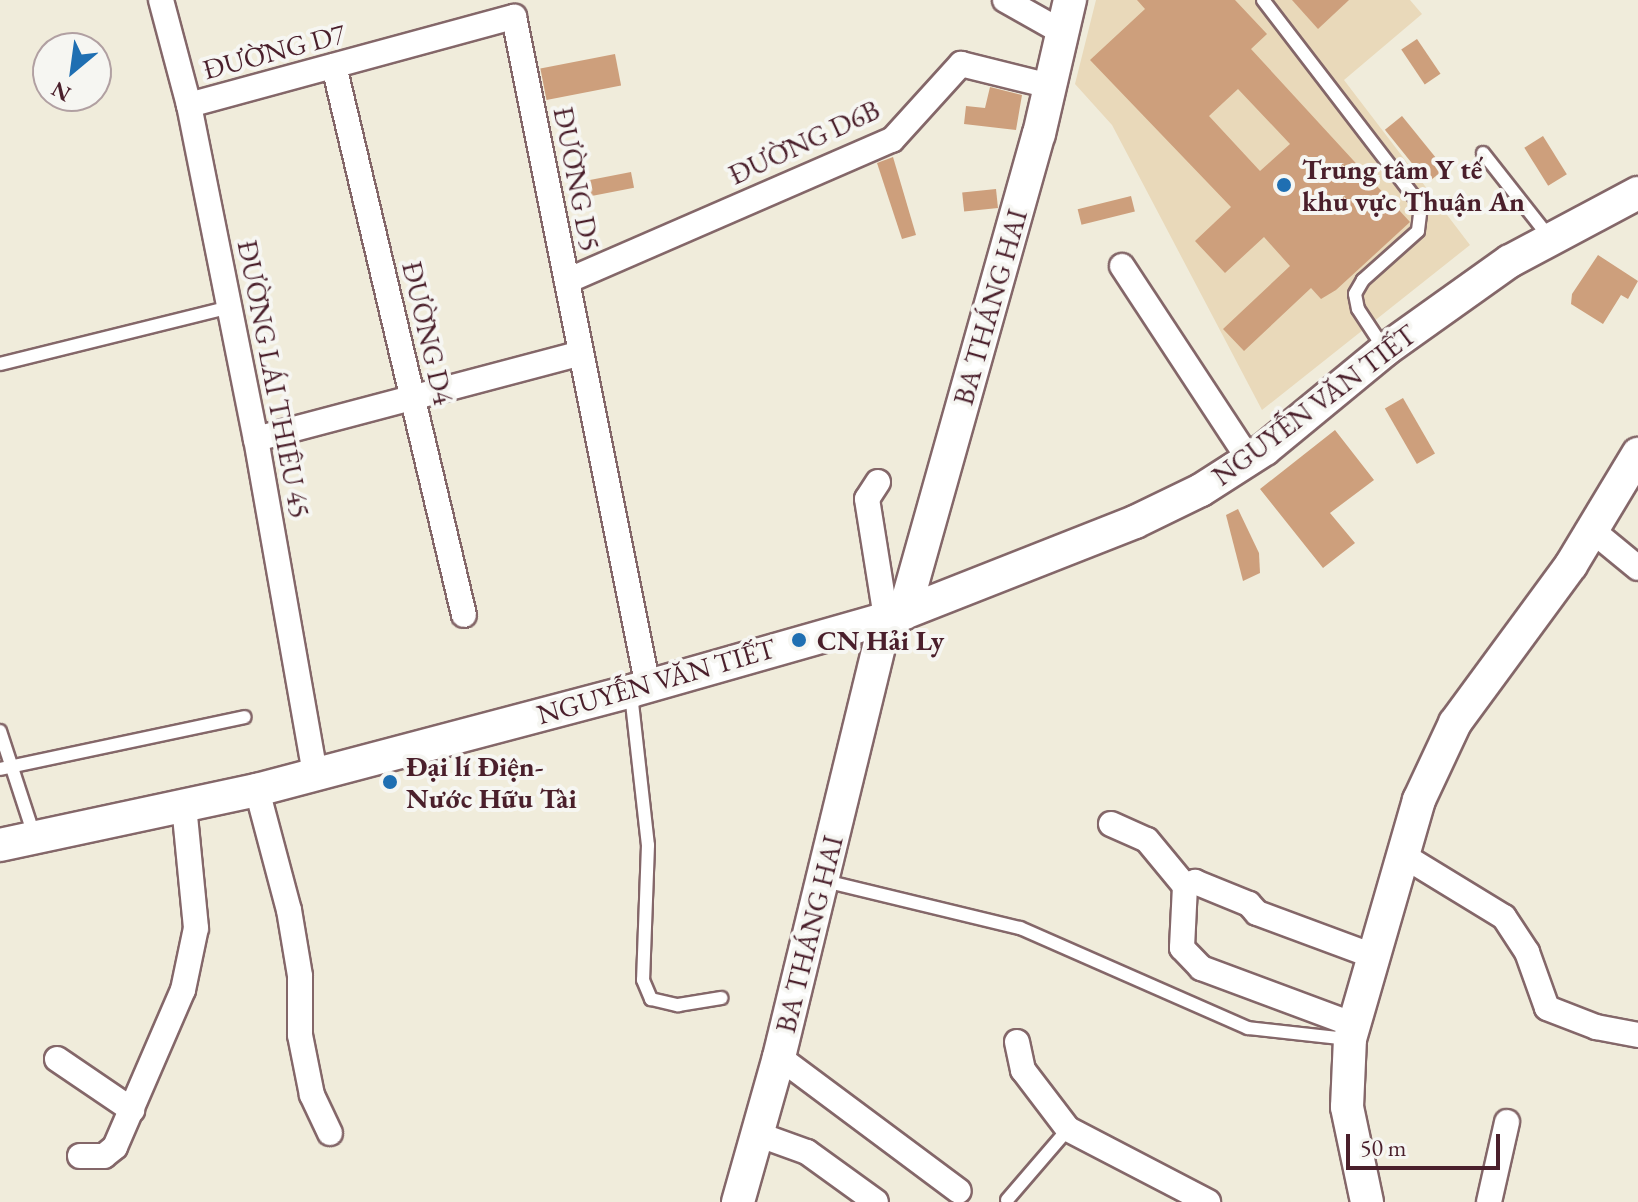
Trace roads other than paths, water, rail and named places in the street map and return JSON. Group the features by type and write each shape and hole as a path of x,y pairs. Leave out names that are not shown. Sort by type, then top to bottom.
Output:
{"street":[{"name":"ĐƯỜNG LÁI THIÊU 45","path":"161,0 189,105 230,307 315,772"},
{"path":"1005,0 1062,32"},
{"name":"BA THÁNG HAI","path":"738,1202 895,615 1050,86 1070,0"},
{"name":"ĐƯỜNG D7","path":"189,105 514,17"},
{"name":"ĐƯỜNG D5","path":"514,17 581,353 639,686"},
{"name":"ĐƯỜNG D6B","path":"567,281 892,140 961,64 1050,86"},
{"name":"ĐƯỜNG D4","path":"334,66 464,615"},
{"name":"NGUYỄN VĂN TIẾT","path":"0,845 257,790 895,615 1135,522 1249,459 1385,350 1510,261 1638,193"},
{"path":"1122,266 1249,459"},
{"path":"256,439 581,353"},
{"path":"1363,1192 1347,1107 1352,1032 1419,800 1455,723 1593,531 1638,454"},
{"path":"878,482 867,499 867,511 895,615"},
{"path":"1593,531 1638,568"},
{"path":"257,790 289,910 300,976 300,1035 312,1095 330,1133"},
{"path":"80,1156 110,1153 132,1110 183,990 195,946 184,806"},
{"path":"1111,824 1147,840 1185,886 1182,948 1201,968 1352,1032"},
{"path":"1404,856 1504,917 1527,952 1547,1008 1596,1027 1638,1035"},
{"path":"1185,886 1195,882 1224,893 1257,913 1373,956"},
{"path":"1017,1042 1023,1070 1068,1129 1192,1199"},
{"path":"779,1057 959,1191"},
{"path":"57,1059 132,1110"},
{"path":"1489,1202 1507,1122"},
{"path":"757,1134 807,1152 876,1202"}],"lane":[{"path":"1263,0 1421,206 1418,231 1363,280 1355,294 1358,309 1385,350"},
{"path":"1483,153 1551,240"},
{"path":"0,364 230,307"},
{"path":"639,686 648,845 643,980 651,999 678,1005 721,998"},
{"path":"4,768 245,717"},
{"path":"0,731 4,768 35,838"},
{"path":"822,880 1020,928 1248,1028 1352,1032"},
{"path":"1007,1200 1068,1129"}],"place":[{"name":"Trung tâm Y tế khu vực Thuận An","path":"1284,185"},
{"name":"CN Hải Ly","path":"799,640"},
{"name":"Đại lí Điện- Nước Hữu Tài","path":"390,782"}]}
